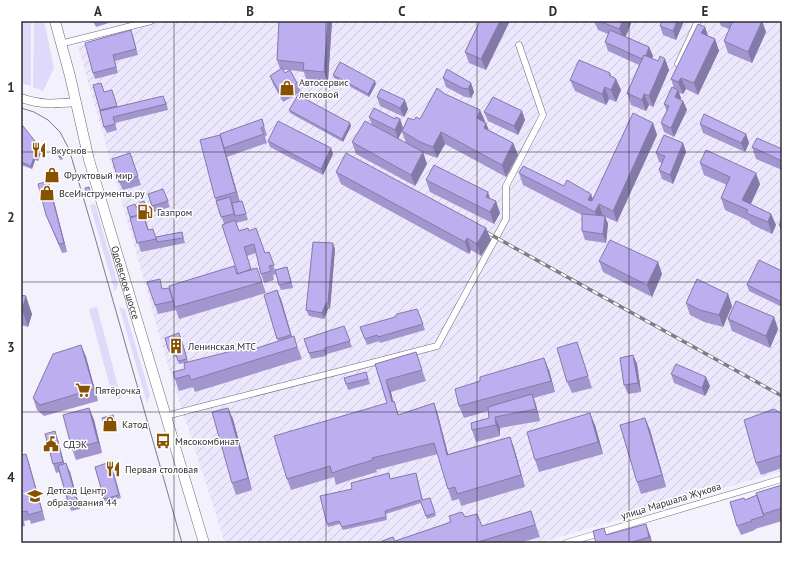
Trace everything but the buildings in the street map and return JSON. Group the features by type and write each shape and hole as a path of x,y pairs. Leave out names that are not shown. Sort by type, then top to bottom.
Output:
{"main road":[{"name":"Одоевское шоссе","path":"55,21 60,44 70,76 91,167 204,543"}],"street":[{"path":"60,44 151,21"},
{"path":"678,64 698,21"},
{"path":"166,416 438,346 506,219 506,186 543,115 519,45"},
{"path":"21,98 43,104 75,102"},
{"name":"улица Маршала Жукова","path":"566,543 782,479"}],"shaded area":[{"path":"21,21 31,21 31,86 21,83"},
{"path":"34,21 44,21 54,68 43,91 33,87"},
{"path":"160,21 782,21 782,471 539,543 225,543 168,366 78,46"},
{"path":"95,204 118,284 115,292 90,205"},
{"path":"119,306 125,310 150,395 147,403"},
{"path":"97,307 121,398 119,399 114,398 112,394 89,309"}],"tram line":[{"path":"21,108 34,112 48,120 60,132 69,149 182,543"}],"railway":[{"path":"477,227 782,396"}],"place":[{"name":"Автосервис легковой","path":"287,88"},
{"name":"Вкуснов","path":"39,150"},
{"name":"Фруктовый мир","path":"52,175"},
{"name":"ВсеИнструменты.ру","path":"47,193"},
{"name":"Газпром","path":"145,212"},
{"name":"Ленинская МТС","path":"176,346"},
{"name":"Пятёрочка","path":"83,390"},
{"name":"Катод","path":"110,424"},
{"name":"Мясокомбинат","path":"163,441"},
{"name":"СДЭК","path":"51,444"},
{"name":"Первая столовая","path":"113,469"},
{"name":"Детсад Центр образования 44","path":"35,496"}]}
